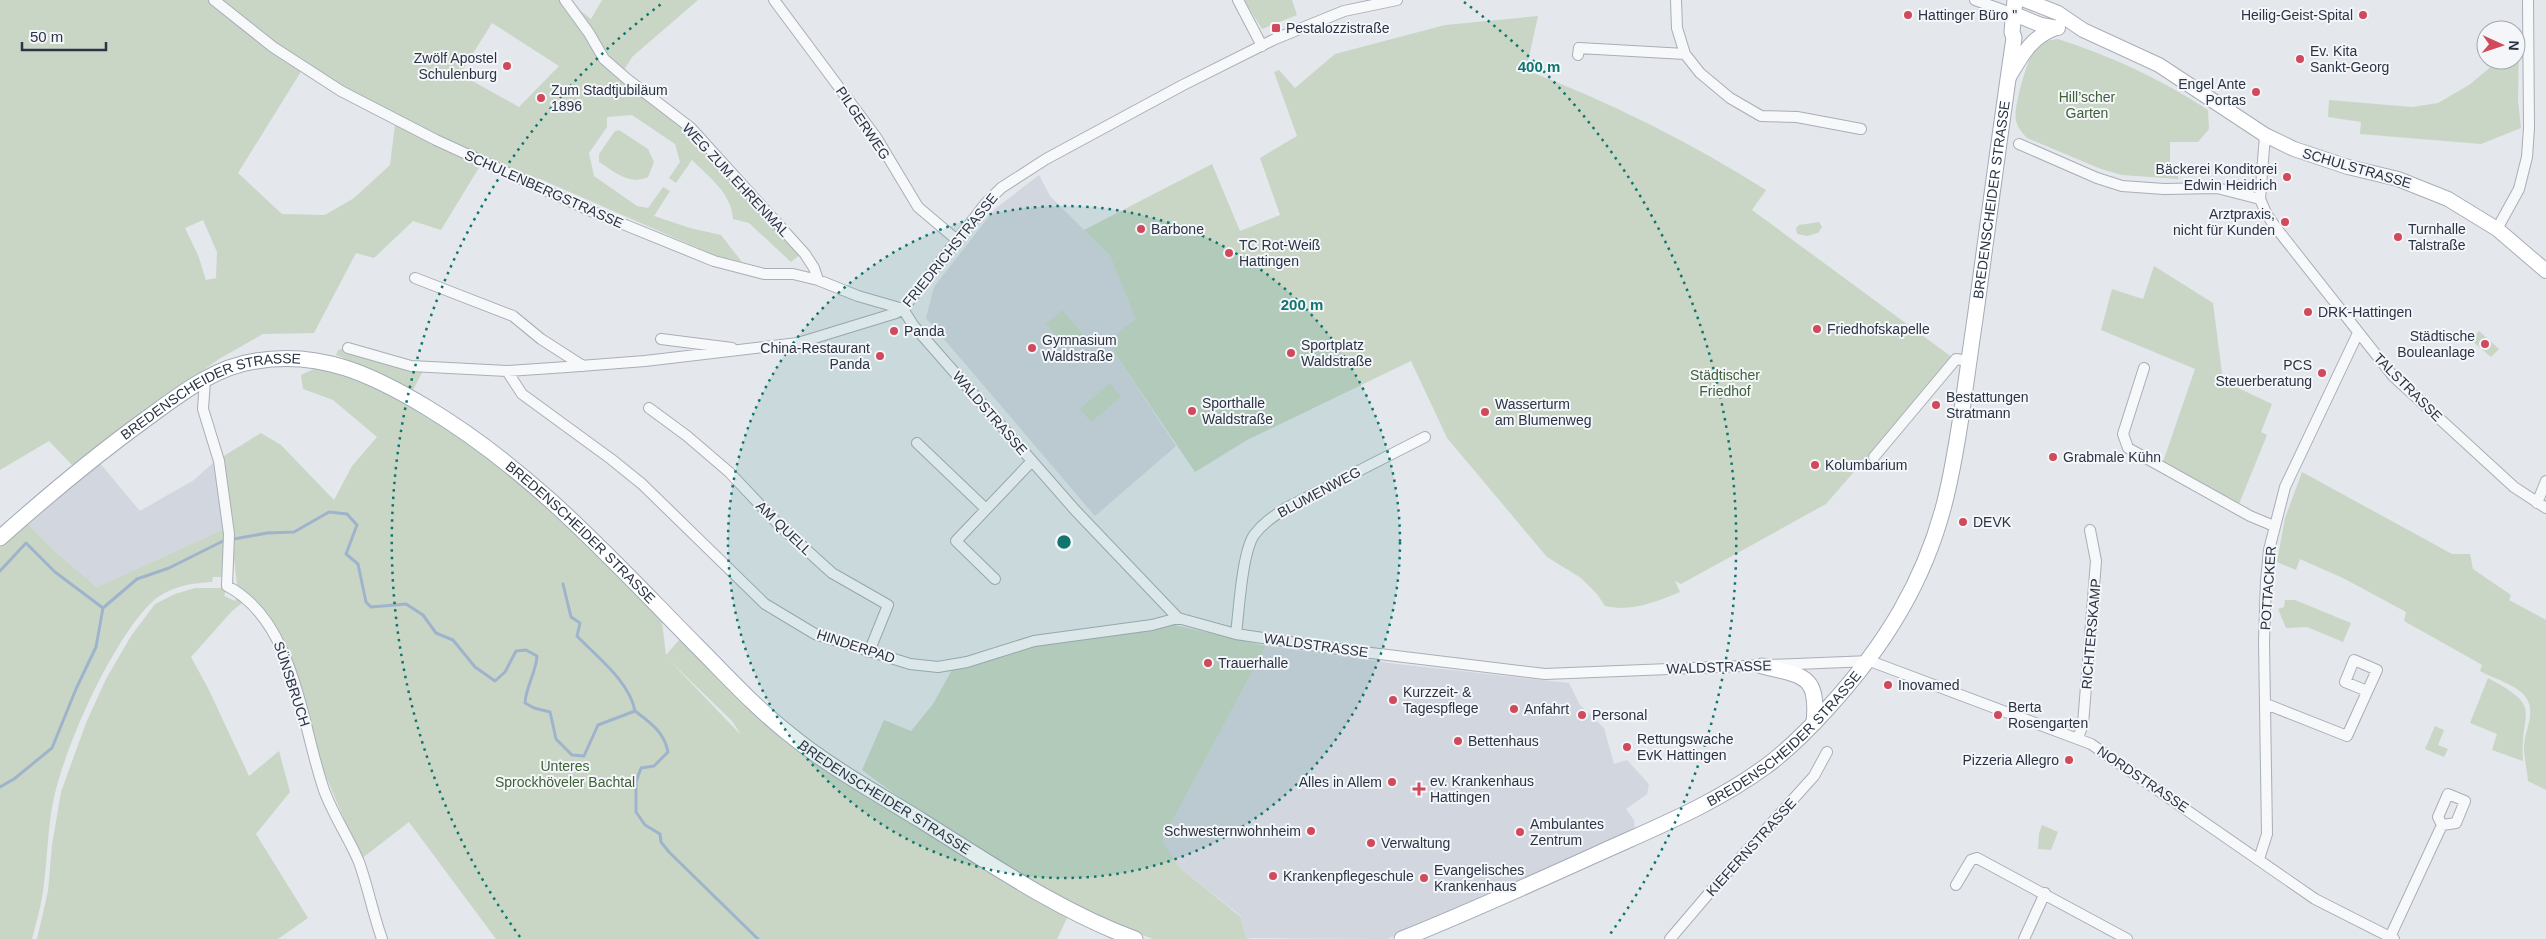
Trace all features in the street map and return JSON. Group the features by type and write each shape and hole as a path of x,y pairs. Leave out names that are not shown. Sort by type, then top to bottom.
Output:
{"main road":[{"name":"BREDENSCHEIDER STRASSE","path":"1402,939 1549,877 1712,803 1768,765 1814,723 1870,660 1907,599 1924,565 1946,498 1956,448 1969,361 2014,38 2012,32 2017,11 2025,0"},
{"name":"SCHULSTRASSE","path":"2025,0 2058,13 2083,30 2167,69 2265,135 2318,158 2422,187 2448,200 2497,229 2546,271"},
{"name":"SCHULSTRASSE","path":"2017,11 2056,28 2083,30"},
{"path":"2008,80 2031,43 2043,34 2056,28"},
{"name":"BREDENSCHEIDER STRASSE","path":"0,538 44,499 120,438 184,391 205,380 235,366 254,361 300,358 347,367 403,393 472,436 542,490 746,695 803,745 1036,892 1096,923 1135,939"},
{"path":"1762,666 1790,672 1808,681 1815,694 1814,723"}],"street":[{"name":"SCHULENBERGSTRASSE","path":"214,0 273,47 341,91 477,160 591,211 714,261 764,274 793,274 818,280 858,296 904,308"},
{"name":"WEG ZUM EHRENMAL","path":"565,0 589,33 604,59 691,128 805,254 814,268 818,280"},
{"name":"PILGERWEG","path":"774,0 876,137 918,207 957,240"},
{"path":"1238,0 1262,46"},
{"name":"FRIEDRICHSTRASSE","path":"348,348 411,366 507,371 583,366 798,343 896,313 904,308 986,203 1008,183 1055,154 1183,85 1262,46 1344,12 1397,0"},
{"path":"1676,0 1677,28 1685,54 1700,74 1730,98 1761,116 1797,117 1861,129"},
{"path":"1976,0 2017,11"},
{"path":"2497,229 2519,189 2527,157 2529,128 2528,0"},
{"path":"1578,54 1579,48 1685,54"},
{"path":"2019,144 2097,178 2122,186 2164,189 2218,188 2260,199 2265,135"},
{"name":"TALSTRASSE","path":"2260,199 2267,215 2277,229 2380,361 2410,392 2514,487 2542,506"},
{"path":"415,278 513,316 541,339 583,366"},
{"name":"WALDSTRASSE","path":"904,308 913,325 1074,510 1178,618 1236,634 1353,652 1545,674 1870,660"},
{"name":"POTTACKER","path":"2258,859 2267,834 2266,581 2274,526 2284,488 2358,333"},
{"path":"661,339 745,350"},
{"path":"1874,457 1956,359 1969,361"},
{"path":"2144,368 2123,434 2128,448 2250,516 2274,526"},
{"name":"HINDERPAD","path":"507,371 522,394 604,453 642,484 765,604 815,634 910,664 948,666 1034,641 1152,625 1178,618"},
{"name":"SÜNSBRUCH","path":"205,380 203,409 218,461 229,534 230,550 227,586 245,598 275,632 297,694 325,792 358,862 382,939"},
{"name":"AM QUELL","path":"650,408 688,436 729,472 780,526 832,573 888,605 869,652"},
{"name":"BLUMENWEG","path":"1236,634 1247,558 1253,537 1266,521 1286,508 1425,437"},
{"path":"917,443 985,508"},
{"path":"995,579 956,541 985,508 1032,461"},
{"path":"2542,506 2546,481"},
{"name":"RICHTERSKAMP","path":"2078,738 2083,724 2096,560 2090,530"},
{"name":"NORDSTRASSE","path":"1870,660 2078,738 2127,767 2315,899 2392,938"},
{"path":"2266,704 2347,736 2367,691"},
{"name":"KIEFERNSTRASSE","path":"1670,939 1814,776 1827,752"},
{"path":"2392,938 2442,825"},
{"path":"1956,885 1971,860 1977,858 2045,893 2127,939"},
{"path":"2024,939 2045,893"}],"shaded area":[{"name":"Gymnasium Waldstraße","path":"1039,175 1050,196 1110,256 1137,319 1114,337 1114,352 1176,446 1095,516 926,318 934,287 995,209"},
{"path":"215,461 226,528 97,587 60,556 27,523 99,462 140,511 194,480"},
{"name":"ev. Krankenhaus Hattingen","path":"1266,646 1397,664 1569,683 1580,705 1604,728 1614,764 1627,760 1649,784 1647,794 1626,809 1634,820 1635,830 1387,939 1246,938 1241,916 1180,868 1162,840"}],"green space":[{"path":"0,0 567,0 591,19 602,0 698,0 632,57 620,77 685,125 801,254 791,262 749,223 733,219 729,202 719,186 692,160 676,183 669,178 680,162 675,144 632,115 607,117 607,127 589,153 594,176 637,206 648,208 663,187 670,191 654,216 690,228 721,235 742,262 714,255 540,179 524,176 490,161 480,166 441,230 413,221 374,258 356,253 314,333 263,334 219,359 72,465 49,441 0,470","holes":["492,23 559,66 519,107 460,74","302,70 395,124 390,165 354,198 325,215 282,214 238,173","203,220 217,252 216,278 206,280 198,255 185,228"]},
{"path":"1244,0 1292,0 1297,15 1262,29"},
{"name":"Städtischer Friedhof","path":"1538,16 1526,70 1588,95 1679,139 1766,190 1752,210 1953,358 1826,504 1681,584 1675,581 1680,592 1634,607 1615,608 1605,606 1597,594 1581,578 1547,557 1447,438 1411,361 1247,440 1195,472 1114,352 1113,341 1115,337 1122,329 1136,319 1110,256 1084,230 1212,164 1240,231 1280,215 1260,158 1297,136 1274,72 1279,70 1295,88 1335,54 1445,25"},
{"name":"Hill’scher Garten","path":"2058,39 2135,69 2172,88 2208,110 2209,129 2198,142 2170,142 2170,173 2178,173 2178,179 2122,175 2101,169 2027,138 2023,134 2017,124 2016,115 2021,85 2028,64 2034,50 2039,45"},
{"path":"2487,70 2519,70 2518,100 2521,128 2481,144 2360,134 2361,122 2328,117 2329,100 2412,107 2438,103 2469,85"},
{"path":"619,130 648,149 654,162 648,177 634,180 628,179 599,162 599,154 615,131"},
{"path":"1819,222 1822,227 1818,233 1807,236 1797,234 1796,228 1799,225"},
{"path":"2154,266 2213,303 2223,381 2272,404 2261,432 2267,435 2239,504 2163,462 2195,369 2101,330 2112,289 2143,299"},
{"path":"1062,310 1088,340 1072,353 1046,324"},
{"name":"Städtische Bouleanlage","path":"2479,331 2499,349 2491,357 2471,340"},
{"path":"342,349 382,362 424,369 412,392 375,371 336,355 338,350"},
{"name":"Unteres Sprockhöveler Bachtal","path":"320,366 345,373 431,413 500,465 570,524 662,622 666,655 680,639 739,699 1068,916 1057,939 496,939 409,822 361,859 319,760 277,628 237,585 230,521 219,459 261,433 281,445 334,500 352,466 377,437 333,400 303,389 301,375","holes":["670,661 732,721 741,735"]},
{"path":"1110,383 1121,397 1091,422 1080,409"},
{"path":"2302,472 2452,554 2470,554 2473,569 2511,595 2509,600 2546,620 2546,790 2528,781 2524,746 2530,708 2525,696 2521,692 2480,671 2482,665 2404,621 2406,612 2345,579 2300,559 2296,570 2277,562 2285,518"},
{"path":"27,523 60,556 97,587 226,528 225,577 213,577 212,582 196,583 172,589 158,597 137,619 122,640 94,691 61,771 52,805 45,879 32,939 0,939 0,547"},
{"path":"195,588 222,588 226,590 224,596 235,601 238,595 246,600 232,611 191,657 208,688 249,776 279,751 290,792 256,834 308,918 278,939 37,939 48,891 52,845 61,792 86,723 106,679 131,636 155,604 175,594"},
{"path":"2285,600 2295,600 2351,623 2343,642 2307,627 2286,628 2278,609 2284,607"},
{"path":"1170,624 1266,646 1162,840 1180,868 1241,917 1246,938 1251,939 1153,939 1119,926 1033,882 916,810 862,770 884,720 911,731 933,704 952,670 1032,644"},
{"path":"2488,678 2506,688 2524,704 2526,712 2523,761 2492,750 2497,734 2470,723"},
{"path":"2435,726 2444,730 2438,745 2448,749 2444,757 2425,749"},
{"path":"2042,825 2058,832 2051,850 2038,849"}],"waterway":[{"path":"0,787 14,779 52,748 76,689 96,647 103,608 137,579 169,568 223,541 267,533 294,532 329,512 347,514 357,525 346,554 358,564 366,602 371,607 406,604 423,615 436,633 453,640 475,667 495,681 505,672 516,651 526,650 537,656 525,703 534,708 550,712 556,739 572,755 584,756 598,725 635,711 660,733 668,752 654,766 641,768 636,782 636,812 645,825 660,834 661,842 669,852 758,939"},
{"path":"0,571 26,543 55,572 103,608"},
{"path":"563,584 571,617 580,623 577,636 620,680 632,700 635,711"}],"place":[{"name":"Hattinger Büro \"","path":"1908,15"},
{"name":"Heilig-Geist-Spital","path":"2363,15"},
{"name":"Pestalozzistraße","path":"1276,28"},
{"name":"Ev. Kita Sankt-Georg","path":"2300,59"},
{"name":"Zwölf Apostel Schulenburg","path":"507,66"},
{"name":"Engel Ante Portas","path":"2256,92"},
{"name":"Zum Stadtjubiläum 1896","path":"541,98"},
{"name":"Bäckerei Konditorei Edwin Heidrich","path":"2287,177"},
{"name":"Arztpraxis, nicht für Kunden","path":"2285,222"},
{"name":"Barbone","path":"1141,229"},
{"name":"Turnhalle Talstraße","path":"2398,237"},
{"name":"TC Rot-Weiß Hattingen","path":"1229,253"},
{"name":"DRK-Hattingen","path":"2308,312"},
{"name":"Friedhofskapelle","path":"1817,329"},
{"name":"Panda","path":"894,331"},
{"name":"Städtische Bouleanlage","path":"2485,344"},
{"name":"Gymnasium Waldstraße","path":"1032,348"},
{"name":"Sportplatz Waldstraße","path":"1291,353"},
{"name":"China-Restaurant Panda","path":"880,356"},
{"name":"PCS Steuerberatung","path":"2322,373"},
{"name":"Bestattungen Stratmann","path":"1936,405"},
{"name":"Sporthalle Waldstraße","path":"1192,411"},
{"name":"Wasserturm am Blumenweg","path":"1485,412"},
{"name":"Grabmale Kühn","path":"2053,457"},
{"name":"Kolumbarium","path":"1815,465"},
{"name":"DEVK","path":"1963,522"},
{"name":"Trauerhalle","path":"1208,663"},
{"name":"Inovamed","path":"1888,685"},
{"name":"Kurzzeit- & Tagespflege","path":"1393,700"},
{"name":"Anfahrt","path":"1514,709"},
{"name":"Personal","path":"1582,715"},
{"name":"Berta Rosengarten","path":"1998,715"},
{"name":"Bettenhaus","path":"1458,741"},
{"name":"Rettungswache EvK Hattingen","path":"1627,747"},
{"name":"Pizzeria Allegro","path":"2069,760"},
{"name":"Alles in Allem","path":"1392,782"},
{"name":"ev. Krankenhaus Hattingen","path":"1419,789"},
{"name":"Schwesternwohnheim","path":"1311,831"},
{"name":"Ambulantes Zentrum","path":"1520,832"},
{"name":"Verwaltung","path":"1371,843"},
{"name":"Krankenpflegeschule","path":"1273,876"},
{"name":"Evangelisches Krankenhaus","path":"1424,878"}]}
